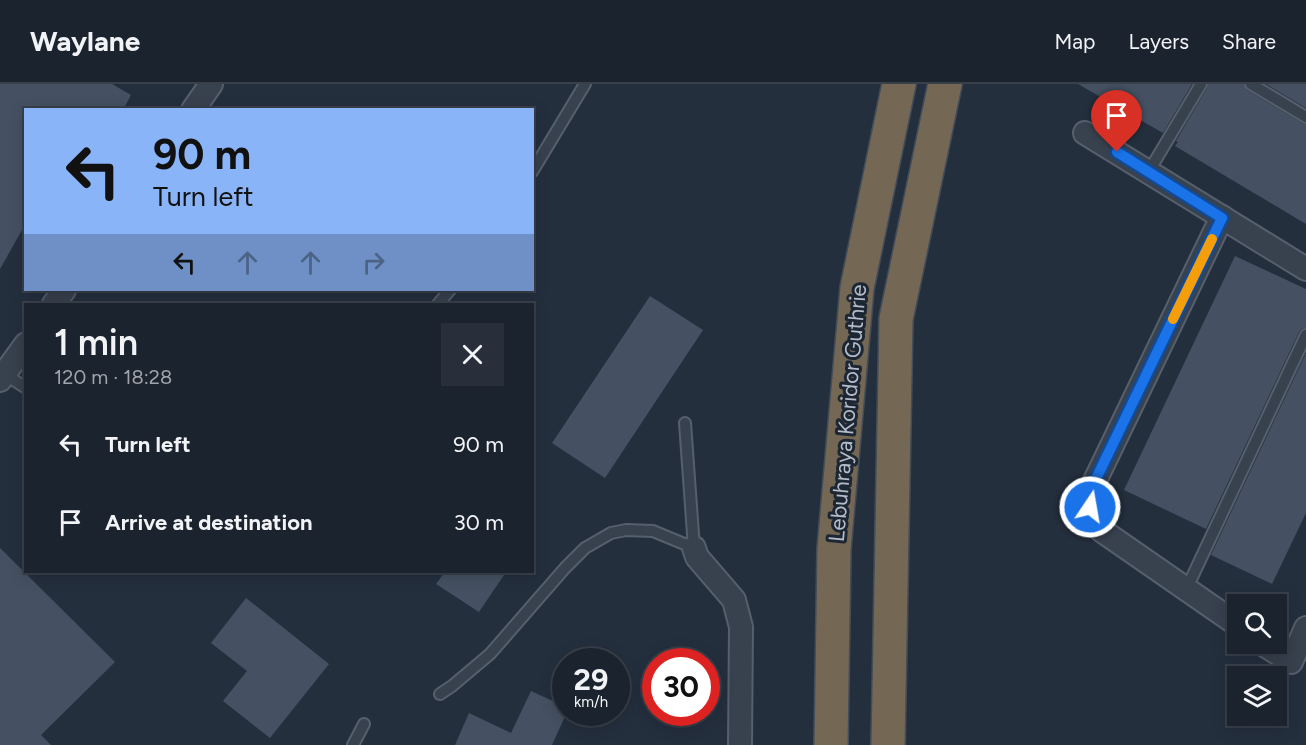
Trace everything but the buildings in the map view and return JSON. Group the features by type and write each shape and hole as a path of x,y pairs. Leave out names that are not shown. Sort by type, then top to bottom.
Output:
{"highway":[{"name":"Lebuhraya Koridor Guthrie","path":"831,745 834,549 857,288 899,84"},
{"name":"Lebuhraya Koridor Guthrie","path":"888,745 896,319 945,84"}],"street":[{"path":"194,108 211,84"},
{"path":"1085,133 1306,269"},
{"path":"1222,218 1093,485 1090,507 1101,530 1227,618"},
{"path":"1,374 24,346"},
{"path":"694,548 697,558 734,600 741,627 740,745"},
{"path":"1279,654 1291,662 1306,628"}],"lane":[{"path":"534,169 585,84"},
{"path":"1149,171 1201,84"},
{"path":"1251,84 1306,117"},
{"path":"439,303 449,291"},
{"path":"1186,590 1306,335"},
{"path":"1,374 24,387"},
{"path":"440,694 490,654 585,548 611,533 626,530 653,531 694,548 685,423"},
{"path":"353,745 364,724"}],"slow traffic":[{"path":"1173,319 1212,239"}],"route":[{"path":"1090,507 1093,485 1222,218 1117,152"}]}
